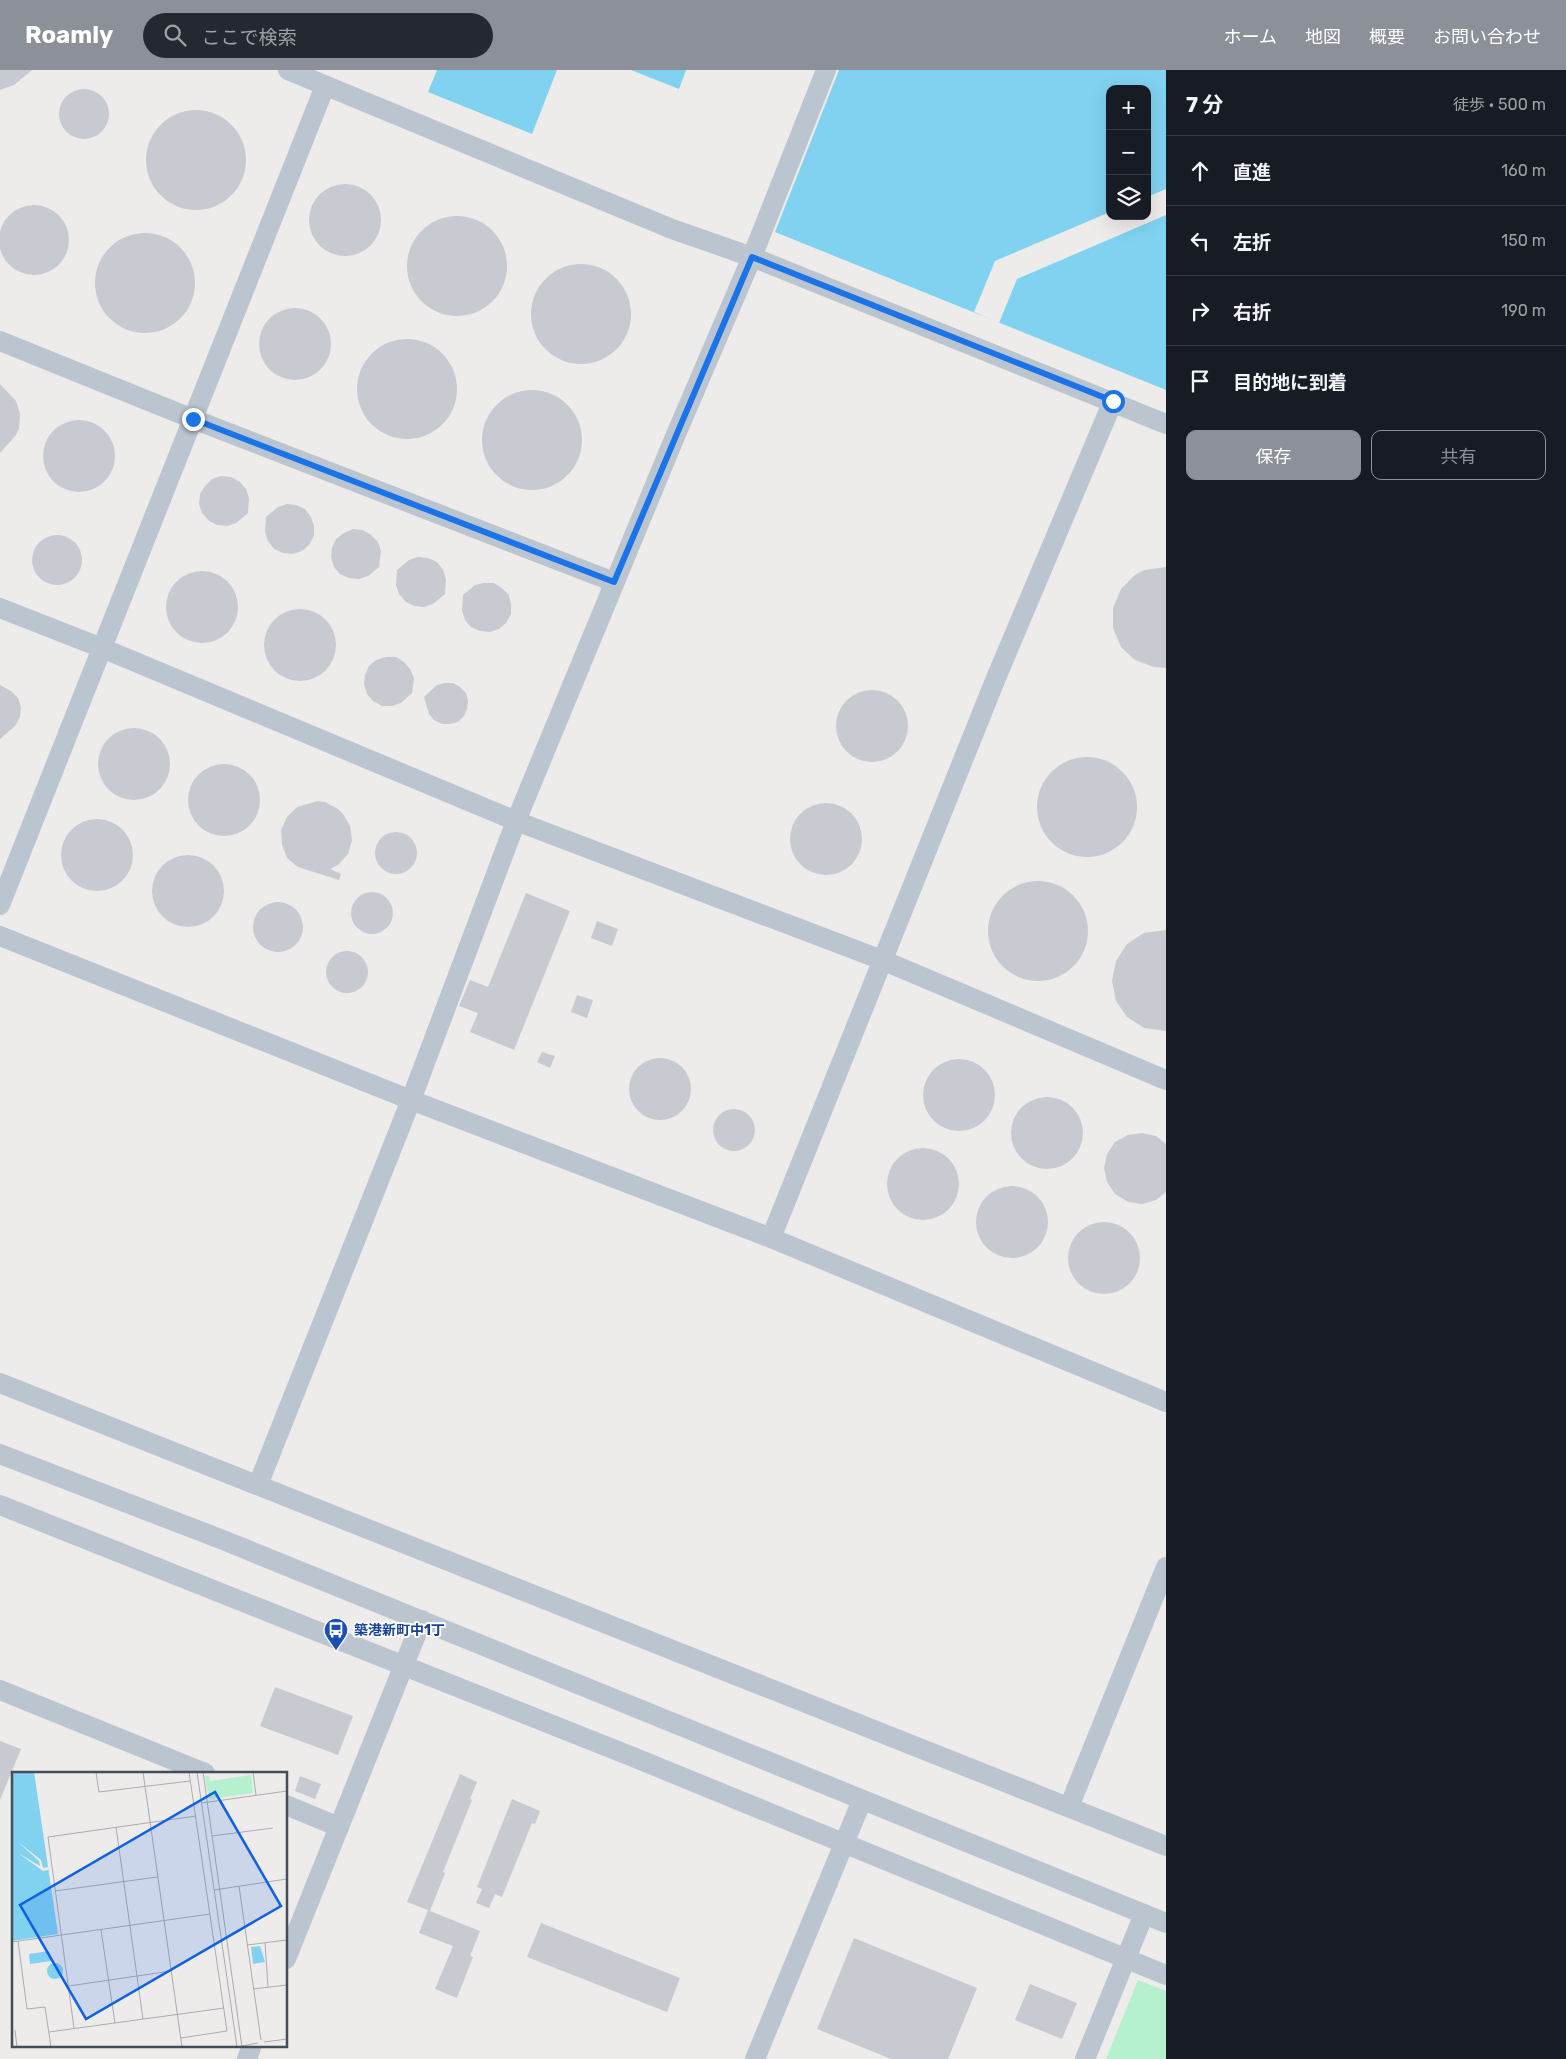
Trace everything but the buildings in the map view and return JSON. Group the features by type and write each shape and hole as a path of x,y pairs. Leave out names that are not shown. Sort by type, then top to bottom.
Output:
{"street":[{"path":"288,70 672,229 752,257 1113,401 1166,424"},
{"path":"258,1485 411,1100 516,822 614,582 752,257 826,70"},
{"path":"0,905 325,86"},
{"path":"0,341 193,419 614,582"},
{"path":"771,1238 996,678 1113,401"},
{"path":"0,608 102,648 516,822 882,960 1166,1080"},
{"path":"0,936 411,1100 771,1238 1166,1402"},
{"path":"0,1383 1166,1846"},
{"path":"0,1454 223,1540 422,1620 1166,1923"},
{"path":"0,1505 404,1665 1166,1975"},
{"path":"1069,1807 1166,1567"},
{"path":"288,1955 422,1620"},
{"path":"0,1690 203,1772"},
{"path":"755,2059 862,1800"},
{"path":"288,1806 339,1827"},
{"path":"1085,2059 1144,1914"},
{"path":"246,2059 252,2046"}],"green space":[{"path":"1138,1980 1166,1991 1166,2059 1106,2059"}],"water":[{"path":"437,70 557,70 532,134 428,92"},
{"path":"631,70 686,70 679,89"},
{"path":"839,70 1166,70 1166,390 775,232"}],"pier":[{"path":"1166,189 1166,215 1017,279 999,323 974,312 995,261 1106,214 1106,220 1151,220 1151,195"}],"place":[{"name":"築港新町中1丁","path":"336,1651"}],"route":[{"path":"193,419 614,582 752,257 1113,401"}]}
